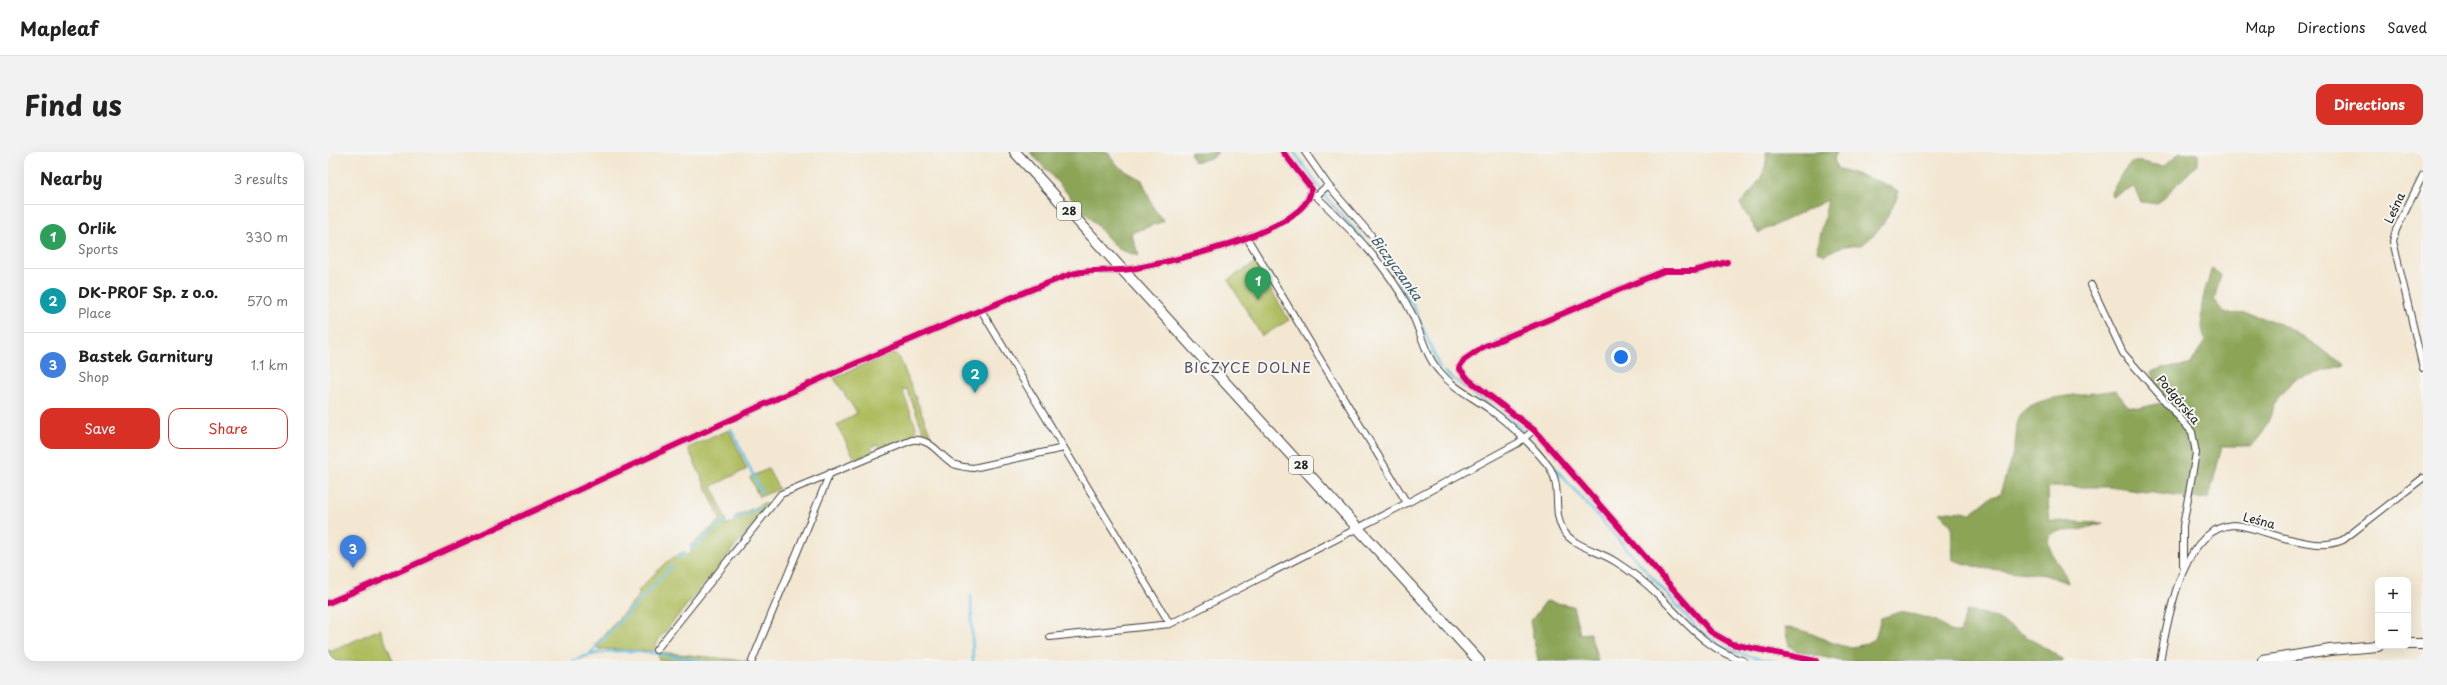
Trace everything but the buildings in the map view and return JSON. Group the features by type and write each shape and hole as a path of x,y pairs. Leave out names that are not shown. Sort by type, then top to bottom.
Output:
{"main road":[{"name":"28","path":"1015,152 1479,661"},
{"path":"2411,644 2423,644"},
{"path":"2263,661 2330,650 2375,646"}],"street":[{"path":"1283,152 1308,183 1320,191 1371,235"},
{"path":"1305,152 1320,191 1358,236 1388,276 1410,309 1430,357 1438,371 1453,385 1505,421 1525,439 1548,465 1557,484 1559,520 1570,538 1624,568 1656,593 1700,638 1716,650 1744,661"},
{"name":"Leśna","path":"2423,175 2396,230 2393,241 2423,368"},
{"path":"328,603 800,389 981,310 1074,273 1123,270 1207,252 1247,238 1286,220 1320,191"},
{"path":"1247,238 1407,503"},
{"path":"1727,262 1694,272 1664,271 1483,347 1464,360 1459,368 1469,380 1534,430 1711,632 1732,644 1816,661"},
{"name":"Podgórska","path":"2091,286 2122,353 2192,432 2196,453 2183,526 2183,566"},
{"path":"981,310 1170,624"},
{"path":"1050,637 1170,624 1407,503 1525,439 1534,430"},
{"path":"656,650 778,497 784,492 912,440 922,440 931,444 951,462 961,467 973,468 1064,448"},
{"path":"752,661 830,473"},
{"name":"Leśna","path":"2160,661 2183,566 2209,532 2220,527 2234,525 2313,544 2336,543 2343,540 2423,478"}],"green space":[{"path":"1030,152 1108,152 1110,157 1118,165 1142,180 1154,209 1164,221 1131,233 1139,256 1118,249"},
{"path":"1190,152 1218,152 1213,158 1194,162"},
{"path":"1766,152 1837,152 1834,159 1837,168 1878,181 1899,191 1893,207 1885,221 1869,240 1862,245 1843,247 1825,255 1817,251 1828,200 1758,233 1740,204 1763,174"},
{"path":"2180,152 2198,154 2198,164 2157,204 2141,202 2134,187 2112,196 2111,192 2127,166 2138,162 2164,166"},
{"path":"1255,263 1289,320 1262,336 1228,280"},
{"path":"2212,268 2221,275 2214,300 2225,314 2258,316 2273,321 2303,337 2345,365 2293,380 2278,398 2264,431 2252,446 2222,446 2209,498 2198,499 2109,487 2048,487 2049,521 2103,523 2079,530 2056,532 2049,538 2051,551 2068,583 2045,575 1980,568 1953,560 1951,524 1939,513 1949,511 1971,513 1990,498 2000,494 2015,444 2016,429 2019,417 2028,407 2050,399 2064,396 2115,390 2128,406 2140,408 2161,403 2151,372 2162,368 2190,365 2205,341 2201,321 2201,312 2206,287"},
{"path":"889,353 896,354 900,359 931,436 926,438 907,389 902,390 916,427 916,437 881,449 878,444 871,447 873,452 855,459 837,425 857,413 834,378"},
{"path":"729,430 747,469 712,486 726,520 723,524 734,523 735,517 764,503 768,506 659,639 653,651 597,649 596,644 640,594 638,591 665,563 684,551 686,556 692,551 690,546 721,520 688,448"},
{"path":"768,469 779,489 759,497 750,477"},
{"path":"1546,601 1573,606 1580,634 1590,633 1598,661 1538,661 1530,622"},
{"path":"1967,611 1991,616 2052,652 2064,661 1841,661 1796,651 1789,646 1785,628 1810,633 1831,642 1851,647 1862,645 1875,639 1881,618 1900,612 1937,621 1950,631 1959,633"},
{"path":"380,629 393,661 329,661 328,648 330,652"},
{"path":"658,652 748,661 659,661"}],"waterway":[{"name":"Biczyczanka","path":"1294,152 1329,201 1373,251"},
{"name":"Biczyczanka","path":"1397,282 1412,303 1440,368"},
{"name":"Biczyczanka","path":"1444,372 1517,425 1697,628 1716,643 1734,652 1776,661"},
{"path":"731,429 762,493"},
{"path":"734,521 761,507"},
{"path":"691,549 725,522"},
{"path":"678,559 685,554"},
{"path":"588,656 672,566"},
{"path":"971,596 973,661"},
{"path":"573,661 588,655 621,651 705,661"},
{"path":"328,654 332,661"}],"cycle path":[{"path":"328,603 787,394 972,314 1066,276 1090,271 1123,270 1149,266 1203,252 1263,231 1288,218 1305,204 1311,188 1283,152"},
{"path":"1727,262 1694,271 1664,271 1483,347 1464,360 1459,368 1469,380 1534,430 1711,632 1732,644 1816,661"}],"place":[{"name":"Orlik","path":"1258,300"},
{"name":"DK-PROF Sp. z o.o.","path":"975,393"},
{"name":"Bastek Garnitury","path":"353,568"}],"district":[{"name":"BICZYCE DOLNE","path":"1248,368"}]}
